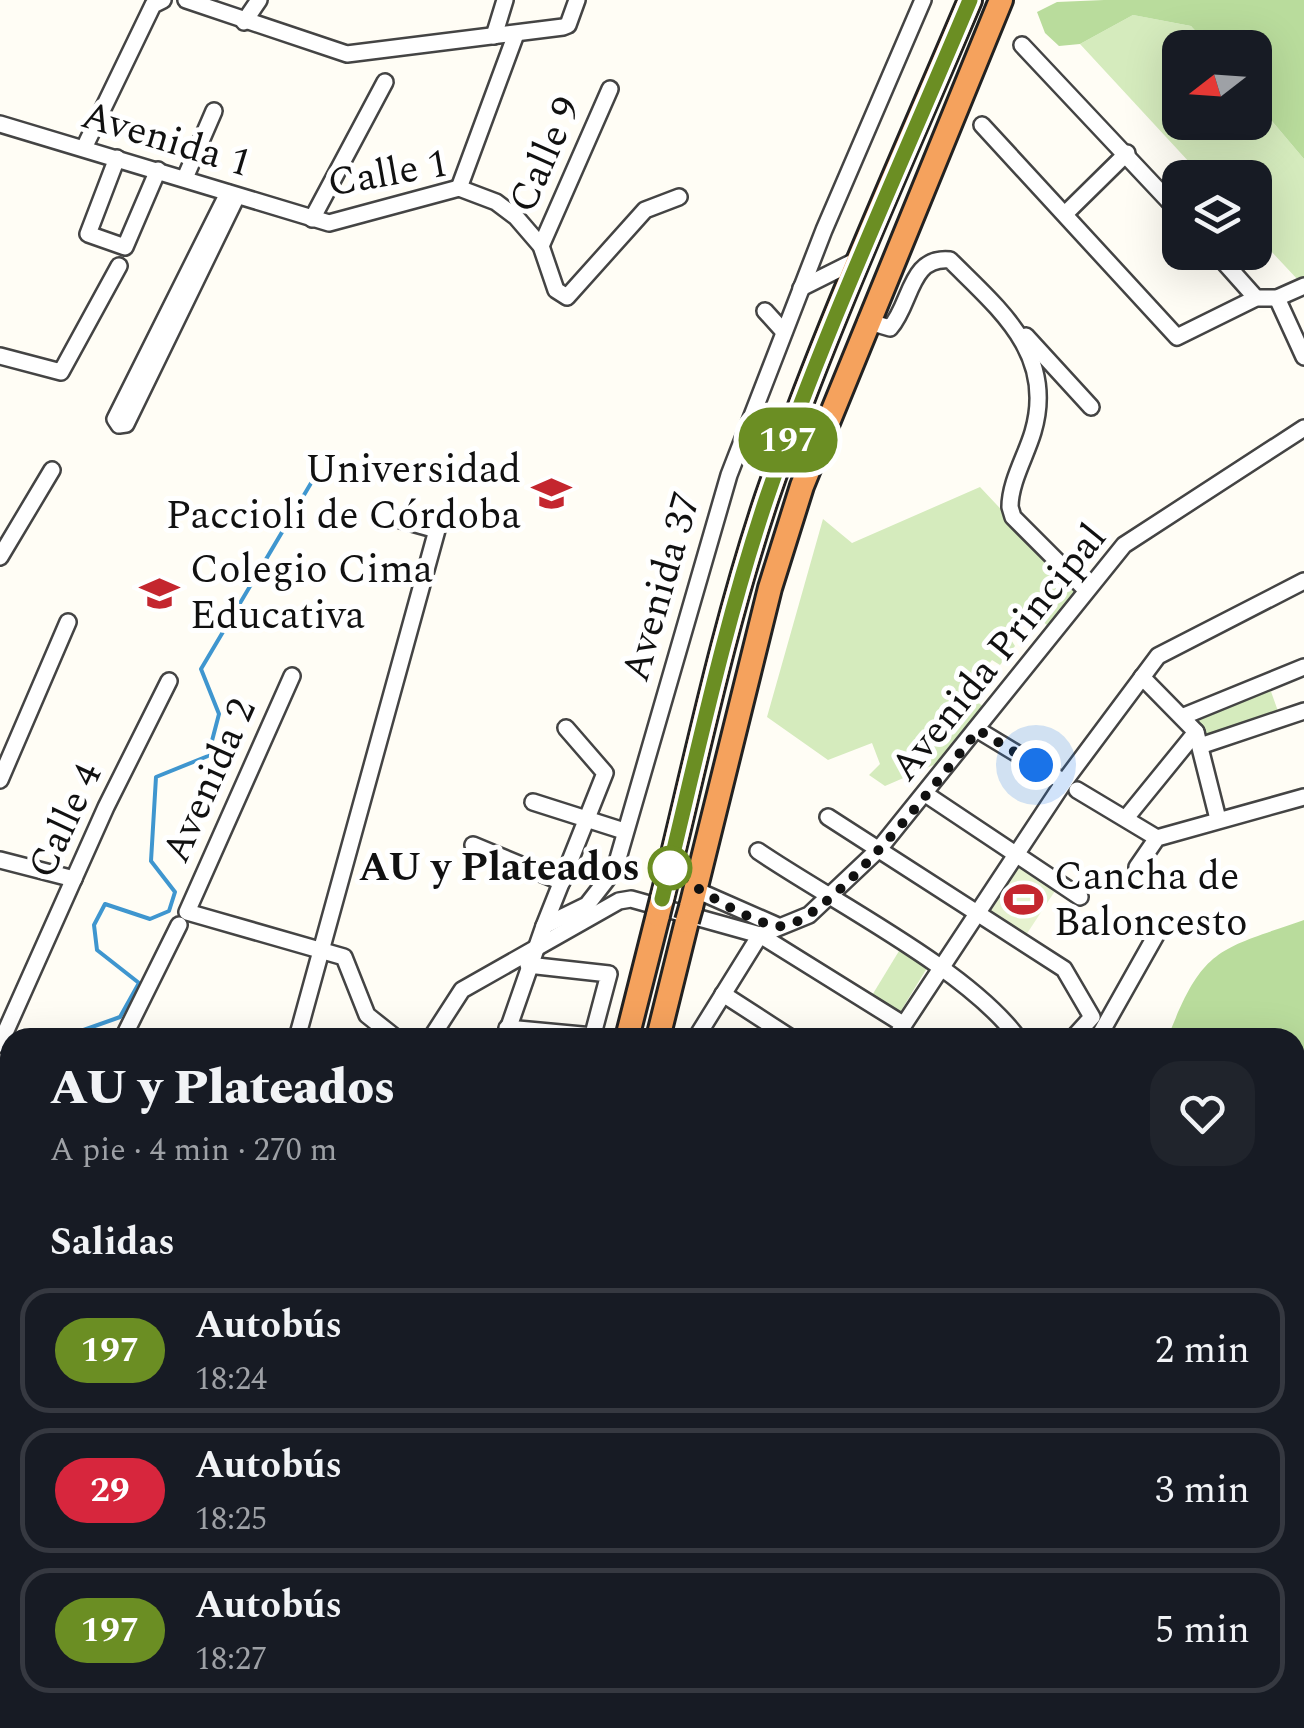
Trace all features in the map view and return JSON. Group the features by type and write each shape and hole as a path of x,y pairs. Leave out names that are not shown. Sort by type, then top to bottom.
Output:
{"highway":[{"path":"630,1028 720,664 766,500 861,258 970,0"},
{"path":"660,1028 775,571 808,470 1001,0"}],"street":[{"path":"84,148 154,6 163,0"},
{"path":"186,0 347,54 563,27 568,25 577,0"},
{"path":"244,22 258,0"},
{"path":"494,36 505,0"},
{"name":"Avenida 37","path":"544,926 587,906 615,870 728,476 801,288 923,0"},
{"path":"459,188 516,34"},
{"path":"1022,45 1162,193"},
{"path":"312,219 385,82"},
{"name":"Calle 9","path":"541,246 610,89"},
{"path":"186,178 214,111"},
{"name":"Avenida 1","path":"0,124 312,219"},
{"path":"982,125 1177,337 1256,298 1277,298 1304,286"},
{"path":"1066,214 1127,153"},
{"path":"117,158 88,234 125,247 158,170"},
{"name":"Calle 1","path":"312,219 341,222 459,188 506,208 541,246 556,290 568,297 646,210 679,197"},
{"path":"232,195 126,424 118,426 115,419 232,195"},
{"path":"801,288 861,258"},
{"path":"866,321 890,328 921,266 936,259 950,260 1090,407"},
{"path":"0,356 61,372 118,266"},
{"path":"1231,270 1256,298"},
{"path":"1277,298 1304,358"},
{"path":"765,311 784,332"},
{"path":"1020,330 1033,367 1039,408 1010,508 1013,517 1085,589"},
{"name":"Avenida Principal","path":"760,935 795,923 829,899 879,849 927,796 1085,589 1138,534 1304,428"},
{"path":"0,557 52,470"},
{"path":"300,1028 437,530 380,514"},
{"path":"901,1028 1016,856 1071,786 1158,656 1304,581"},
{"path":"0,780 68,622"},
{"path":"1184,716 1304,668"},
{"name":"Avenida 2","path":"128,1028 183,919 292,676"},
{"path":"1142,677 1184,716 1199,739 1218,819"},
{"name":"Calle 4","path":"5,1024 170,681"},
{"path":"1126,818 1199,739 1304,711"},
{"path":"508,1028 528,965 605,770 566,728"},
{"path":"978,730 1157,838"},
{"path":"927,796 1080,897"},
{"path":"1136,867 1157,838 1304,796"},
{"path":"533,802 624,831"},
{"path":"828,816 1064,969 1092,1017 1082,1028"},
{"path":"473,845 562,882"},
{"path":"758,851 940,969 1000,1013 1011,1028"},
{"path":"0,860 74,879"},
{"path":"438,1028 462,990 619,900 632,898 760,935 895,1028"},
{"path":"691,906 778,926"},
{"path":"183,919 344,957 367,1015 383,1028"},
{"path":"702,1028 760,935"},
{"path":"1104,1028 1156,935"},
{"path":"528,965 609,974 594,1028"},
{"path":"724,994 776,1028"}],"green space":[{"path":"1304,0 1304,159 1272,121 1272,30 1195,30 1191,26 1133,15 1080,44 1059,46 1045,33 1037,12 1057,2"},
{"path":"1133,15 1191,26 1195,30 1162,30 1162,133 1080,44"},
{"path":"1272,121 1304,159 1304,279 1299,281 1272,252 1272,160 1187,160 1169,140 1272,140"},
{"path":"980,487 1076,589 1048,626 1025,606 1004,629 1015,646 1000,665 992,660 966,693 985,708 945,760 885,786 869,775 880,764 872,743 828,760 767,717 823,519 852,543"},
{"path":"1269,686 1279,714 1208,738 1193,715"},
{"name":"Cancha de Baloncesto","path":"1021,864 1057,888 1026,935 990,912"},
{"path":"1304,920 1304,1028 1172,1028 1204,968 1232,946"},
{"path":"899,951 927,968 899,1014 871,997"}],"waterway":[{"path":"89,1028 120,1017 139,983 97,950 94,925 105,904 150,919 169,911 175,892 151,861 156,777 208,756 219,714 201,669 317,473"}],"bus line":[{"name":"197","path":"662,899 720,664 766,500 825,345 970,0"}],"place":[{"name":"Universidad Paccioli de Córdoba","path":"551,493"},
{"name":"Colegio Cima Educativa","path":"160,593"},
{"name":"AU y Plateados","path":"670,868"},
{"name":"Cancha de Baloncesto","path":"1024,900"}],"route":[{"path":"670,868 696,890 778,926 795,923 829,899 879,849 927,796 978,730 1036,765"}]}
